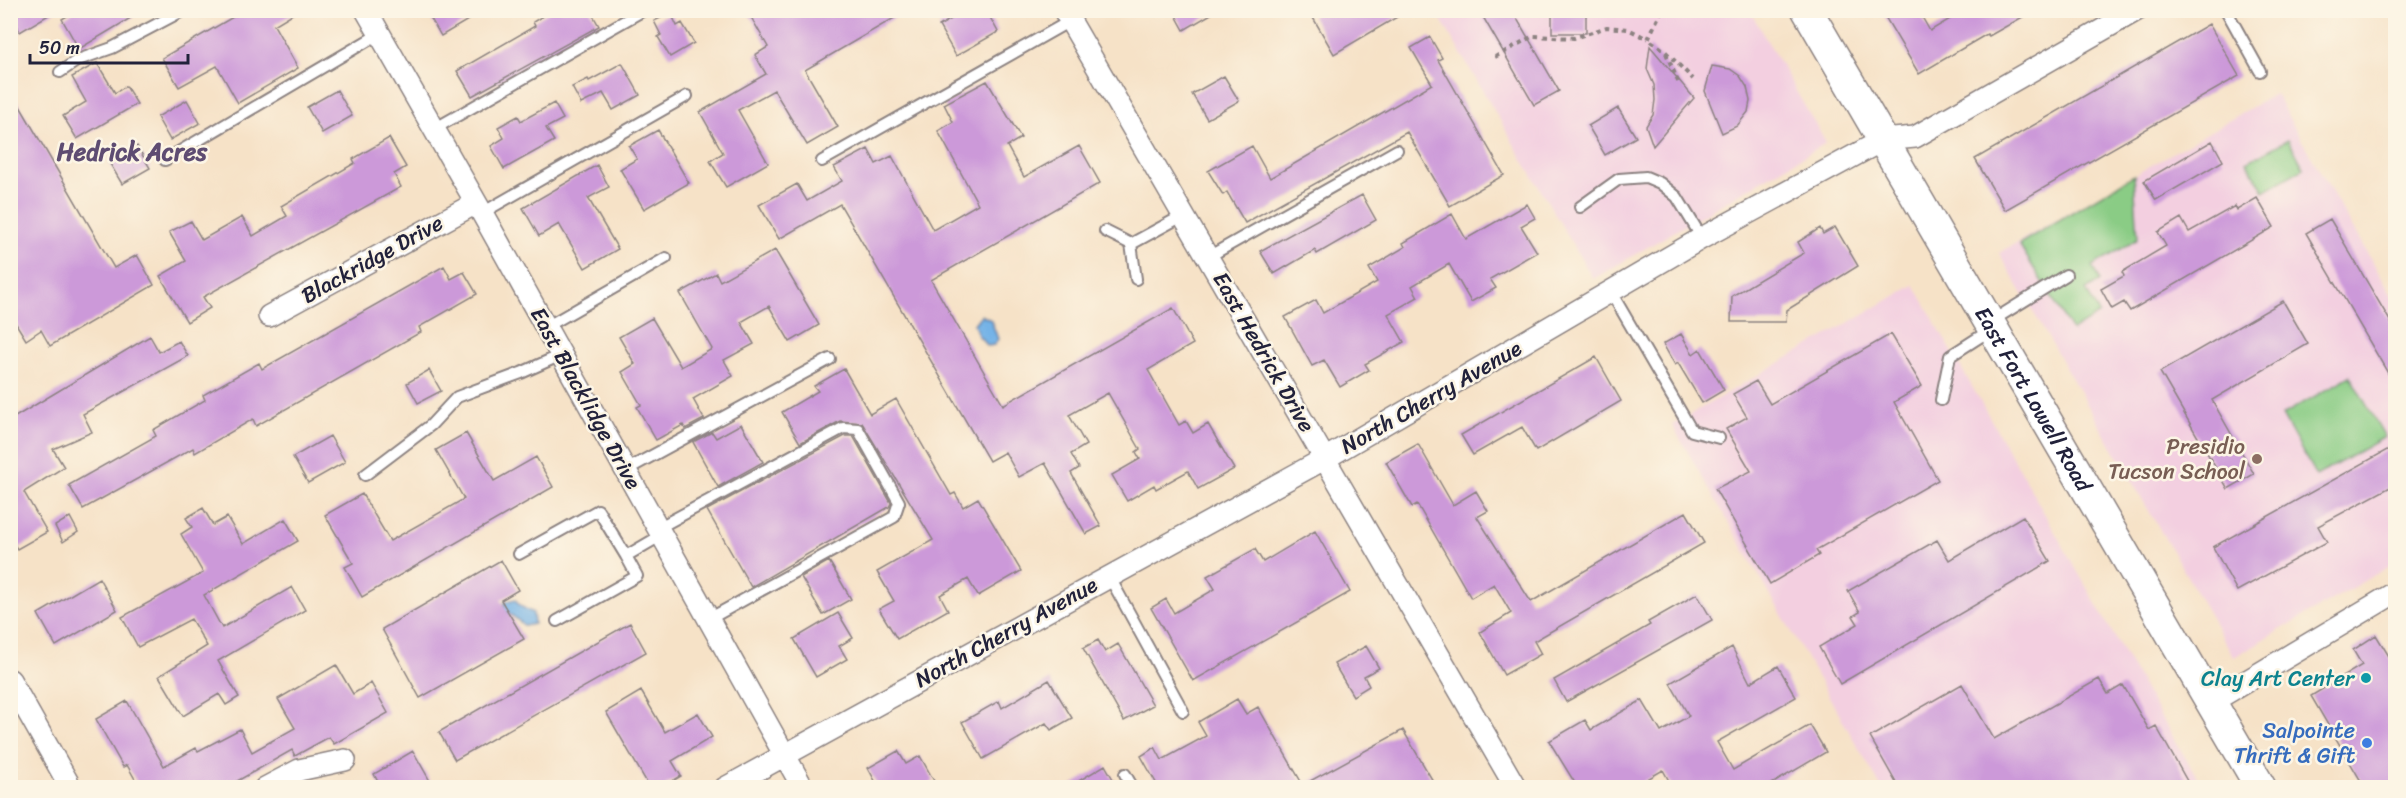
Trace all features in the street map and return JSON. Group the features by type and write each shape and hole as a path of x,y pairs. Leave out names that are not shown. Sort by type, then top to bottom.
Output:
{"main road":[{"name":"East Fort Lowell Road","path":"1807,10 2261,788"}],"street":[{"name":"East Blacklidge Drive","path":"366,10 803,788"},
{"name":"North Cherry Avenue","path":"724,788 784,753 1326,458 1702,238 1884,141 1915,137 2137,10"},
{"name":"East Hedrick Drive","path":"1067,16 1516,788"},
{"name":"Blackridge Drive","path":"269,316 479,208"},
{"path":"2210,702 2396,592"},
{"path":"10,680 71,788"},
{"path":"265,788 299,770 345,760"}],"lane":[{"path":"60,72 78,60 112,48 184,10"},
{"path":"434,129 644,10"},
{"path":"2226,10 2260,71"},
{"path":"822,161 1067,16"},
{"path":"165,160 380,34"},
{"path":"479,208 687,96"},
{"path":"1208,257 1397,150"},
{"path":"1580,207 1619,179 1646,177 1660,183 1677,197 1702,238"},
{"path":"1131,244 1184,215"},
{"path":"1106,231 1131,244"},
{"path":"1131,244 1136,279"},
{"path":"546,327 666,258"},
{"path":"1941,400 1950,356 1991,325 2066,275"},
{"path":"1611,292 1692,431 1719,438"},
{"path":"365,475 431,425 457,396 520,374 561,355"},
{"path":"626,470 830,359"},
{"path":"626,556 660,531 843,428 858,429 899,502 894,517 709,619"},
{"path":"519,554 597,510 626,556 637,576 557,621"},
{"path":"1109,576 1183,711"},
{"path":"1125,774 1133,788"}],"path":[{"path":"1648,39 1662,10"},
{"path":"1495,57 1533,36 1574,38 1607,27 1628,29 1664,50 1693,79"},
{"path":"1664,50 1679,84"}],"shaded area":[{"path":"1436,11 1750,11 1826,143 1593,279"},
{"name":"Presidio Tucson School","path":"2275,94 2395,301 2395,563 2234,657 1999,253"},
{"path":"1914,285 2156,709 2203,787 1881,787 1672,425"}],"green space":[{"path":"2288,139 2304,168 2264,191 2247,162"},
{"path":"2134,175 2138,239 2092,266 2100,281 2086,290 2099,314 2072,331 2019,244"},
{"path":"2350,376 2385,437 2316,476 2282,415"}],"water":[{"path":"981,315 991,320 998,339 994,345 988,346 978,335 974,324"},
{"path":"515,599 520,606 533,613 534,624 525,626 504,609 505,602"}],"building":[{"path":"10,10 57,10 20,32"},
{"path":"77,10 144,10 79,49 62,19"},
{"path":"245,10 299,10 274,25 298,68 238,103 217,66 179,87 162,58"},
{"path":"426,10 485,10 441,36"},
{"path":"552,10 590,10 599,26 472,96 457,71 535,26 533,22"},
{"path":"747,10 908,10 805,70 838,127 807,145 774,90 738,110 768,163 726,187 710,161 723,153 700,112 766,74 755,55 768,47"},
{"path":"948,10 986,10 998,32 956,56 939,26 953,18"},
{"path":"1173,10 1218,10 1184,30"},
{"path":"1323,10 1409,10 1334,54 1312,16"},
{"path":"1479,10 1512,10 1559,91 1534,105"},
{"path":"1552,10 1586,10 1586,33 1552,33"},
{"path":"1881,10 1918,10 1930,31 1965,10 2035,10 1989,36 1987,34 1919,74"},
{"path":"671,13 677,26 682,23 694,43 670,57 658,37 661,35 654,21"},
{"path":"2209,24 2239,76 2005,210 1975,159"},
{"path":"1430,37 1442,58 1438,60 1504,175 1450,206 1407,132 1245,223 1227,192 1223,195 1208,171 1252,146 1270,178 1432,84 1411,48"},
{"path":"1650,46 1694,98 1653,146 1646,126 1653,115 1655,100 1654,85 1647,69"},
{"path":"97,63 115,93 126,86 137,104 77,139 63,116 86,102 72,77"},
{"path":"622,63 640,95 613,110 603,93 581,104 572,87 588,79 589,81"},
{"path":"1712,66 1730,69 1740,76 1747,87 1750,101 1748,112 1737,126 1722,133 1705,91"},
{"path":"1224,76 1239,101 1207,119 1192,94"},
{"path":"987,81 1021,138 1007,146 1024,177 1079,146 1100,183 931,280 1003,405 1173,308 1193,344 1148,370 1179,425 1186,421 1193,433 1208,424 1234,469 1198,489 1188,471 1156,489 1154,485 1127,501 1112,475 1140,459 1136,452 1140,449 1108,393 1069,415 1086,445 1071,454 1079,468 1071,473 1101,526 1086,534 1045,463 1019,477 1005,452 989,461 840,204 779,239 759,205 797,184 807,201 842,181 834,167 868,149 876,164 892,156 933,230 978,204 938,131 953,122 944,104"},
{"path":"10,89 114,268 137,255 154,285 50,346 41,330 26,340 10,314"},
{"path":"337,90 352,116 322,133 307,107"},
{"path":"187,100 200,123 170,140 157,117"},
{"path":"554,103 563,119 546,128 554,141 504,169 491,146 504,138 498,127 518,116 521,121"},
{"path":"1618,108 1636,137 1605,155 1588,126"},
{"path":"658,130 689,183 644,209 620,169 637,159 629,146"},
{"path":"389,138 406,167 394,174 401,187 203,297 210,308 187,322 160,276 186,261 169,232 191,221 202,240 242,217 253,236 287,216 281,206 355,163 353,159"},
{"path":"2212,141 2223,161 2156,200 2144,181"},
{"path":"137,146 150,168 122,184 109,162"},
{"path":"597,165 609,187 588,198 618,249 585,268 559,224 539,236 523,208"},
{"path":"1362,195 1376,220 1317,254 1315,250 1274,274 1260,251"},
{"path":"2257,198 2274,227 2130,311 2124,302 2112,309 2101,289 2124,276 2122,272 2166,246 2158,232 2181,218 2189,232 2235,206 2237,210"},
{"path":"1527,204 1535,218 1521,226 1537,252 1490,279 1496,288 1471,302 1449,264 1412,286 1418,297 1388,314 1404,342 1365,364 1369,370 1340,387 1324,360 1312,366 1285,317 1316,300 1323,313 1377,282 1369,268 1405,247 1403,243 1452,214 1466,239"},
{"path":"2330,219 2396,331 2396,387 2306,233"},
{"path":"1835,227 1858,266 1787,310 1786,322 1731,322 1732,296 1804,253 1798,242 1820,228 1823,234"},
{"path":"775,250 819,325 790,342 769,306 741,322 754,344 724,360 733,376 693,399 704,419 685,429 683,425 656,440 637,407 641,405 622,372 635,364 619,337 652,318 681,367 712,349 680,293 716,273 720,281"},
{"path":"444,266 451,279 464,272 477,294 419,327 421,332 256,426 253,419 195,453 193,448 83,509 69,485 156,436 153,430 205,400 203,395 259,363 262,369"},
{"path":"2283,301 2308,344 2212,400 2254,474 2228,489 2160,372"},
{"path":"1681,334 1693,354 1700,349 1724,390 1702,403 1678,363 1675,365 1663,344"},
{"path":"1891,334 1922,386 1894,402 1938,480 1816,550 1819,555 1770,584 1715,489 1751,471 1726,429 1747,417 1733,394 1756,381 1770,404"},
{"path":"150,336 159,352 179,341 188,356 83,414 92,432 53,449 64,467 24,492 47,532 17,549 10,538 10,420"},
{"path":"1596,357 1621,401 1536,451 1522,427 1473,455 1461,435"},
{"path":"844,369 870,414 896,399 951,495 955,493 963,507 978,498 1021,571 978,596 968,579 940,595 948,610 897,639 879,609 894,601 877,572 933,540 862,423 840,421 800,443 782,412 818,391 814,386"},
{"path":"429,370 441,391 418,403 407,383"},
{"path":"741,424 763,462 718,487 693,442 712,432 716,438"},
{"path":"466,433 494,481 536,457 553,487 362,597 345,567 353,563 325,515 362,494 390,541 464,499 436,450"},
{"path":"330,436 345,462 308,483 293,457"},
{"path":"845,436 853,436 891,503 889,507 751,587 707,510"},
{"path":"1418,444 1453,505 1476,491 1488,511 1477,517 1531,602 1686,512 1704,543 1534,641 1541,654 1504,675 1480,632 1511,613 1494,584 1471,598 1417,504 1412,507 1386,462"},
{"path":"2396,445 2396,484 2318,526 2327,542 2237,591 2213,547"},
{"path":"203,508 213,525 227,517 243,544 285,519 298,541 204,595 222,628 292,587 305,610 218,661 239,697 226,705 219,694 183,716 159,676 207,646 191,619 138,647 122,617 203,573 181,534 192,527 186,518"},
{"path":"2023,516 2050,561 1840,684 1819,647 1858,624 1853,616 1860,612 1848,591 1937,540 1949,560"},
{"path":"70,517 78,532 63,542 55,526"},
{"path":"1315,531 1350,592 1193,681 1151,608 1166,599 1174,613 1215,589 1207,576 1255,549 1263,562"},
{"path":"501,560 518,590 501,600 524,639 420,698 382,629"},
{"path":"829,561 851,599 823,615 801,577"},
{"path":"99,578 117,610 56,646 38,614"},
{"path":"1697,594 1712,620 1566,702 1554,680 1650,625 1648,622"},
{"path":"838,613 853,638 839,646 847,659 816,677 794,639"},
{"path":"630,623 646,652 455,760 439,732"},
{"path":"2376,635 2395,666 2396,788 2365,788 2311,696 2362,665 2353,650"},
{"path":"1098,640 1105,652 1118,644 1153,705 1124,721 1083,648"},
{"path":"1366,646 1379,668 1364,676 1369,686 1353,696 1334,664"},
{"path":"1732,647 1750,683 1778,666 1796,697 1717,742 1733,770 1810,725 1826,752 1765,788 1673,788 1663,770 1632,788 1578,788 1549,741 1585,720 1591,730 1642,700 1661,732 1689,716 1670,683"},
{"path":"336,665 353,694 371,683 388,713 334,744 329,737 295,756 292,750 225,788 140,788 127,765 123,767 96,719 127,701 164,766 196,748 198,751 240,729 252,752 295,728 278,699"},
{"path":"2099,679 2108,694 2123,685 2149,730 2156,726 2191,788 1899,788 1870,737 1962,684 1994,739"},
{"path":"1049,680 1072,718 1051,730 1046,723 983,759 962,722 999,701 1002,708"},
{"path":"641,691 665,732 698,713 712,737 672,761 681,776 661,788 650,788 606,712"},
{"path":"1237,699 1246,714 1258,707 1303,785 1403,730 1437,788 1159,788 1141,756 1155,747 1162,760 1206,736 1198,722"},
{"path":"413,751 430,781 420,788 381,788 374,774"},
{"path":"898,751 906,764 920,756 934,781 923,788 879,788 868,768"},
{"path":"1105,765 1118,788 1067,788"}],"place":[{"name":"Presidio Tucson School","path":"2257,459"},
{"name":"Clay Art Center","path":"2366,678"},
{"name":"Salpointe Thrift & Gift","path":"2367,743"}],"district":[{"name":"Hedrick Acres","path":"132,152"}]}
